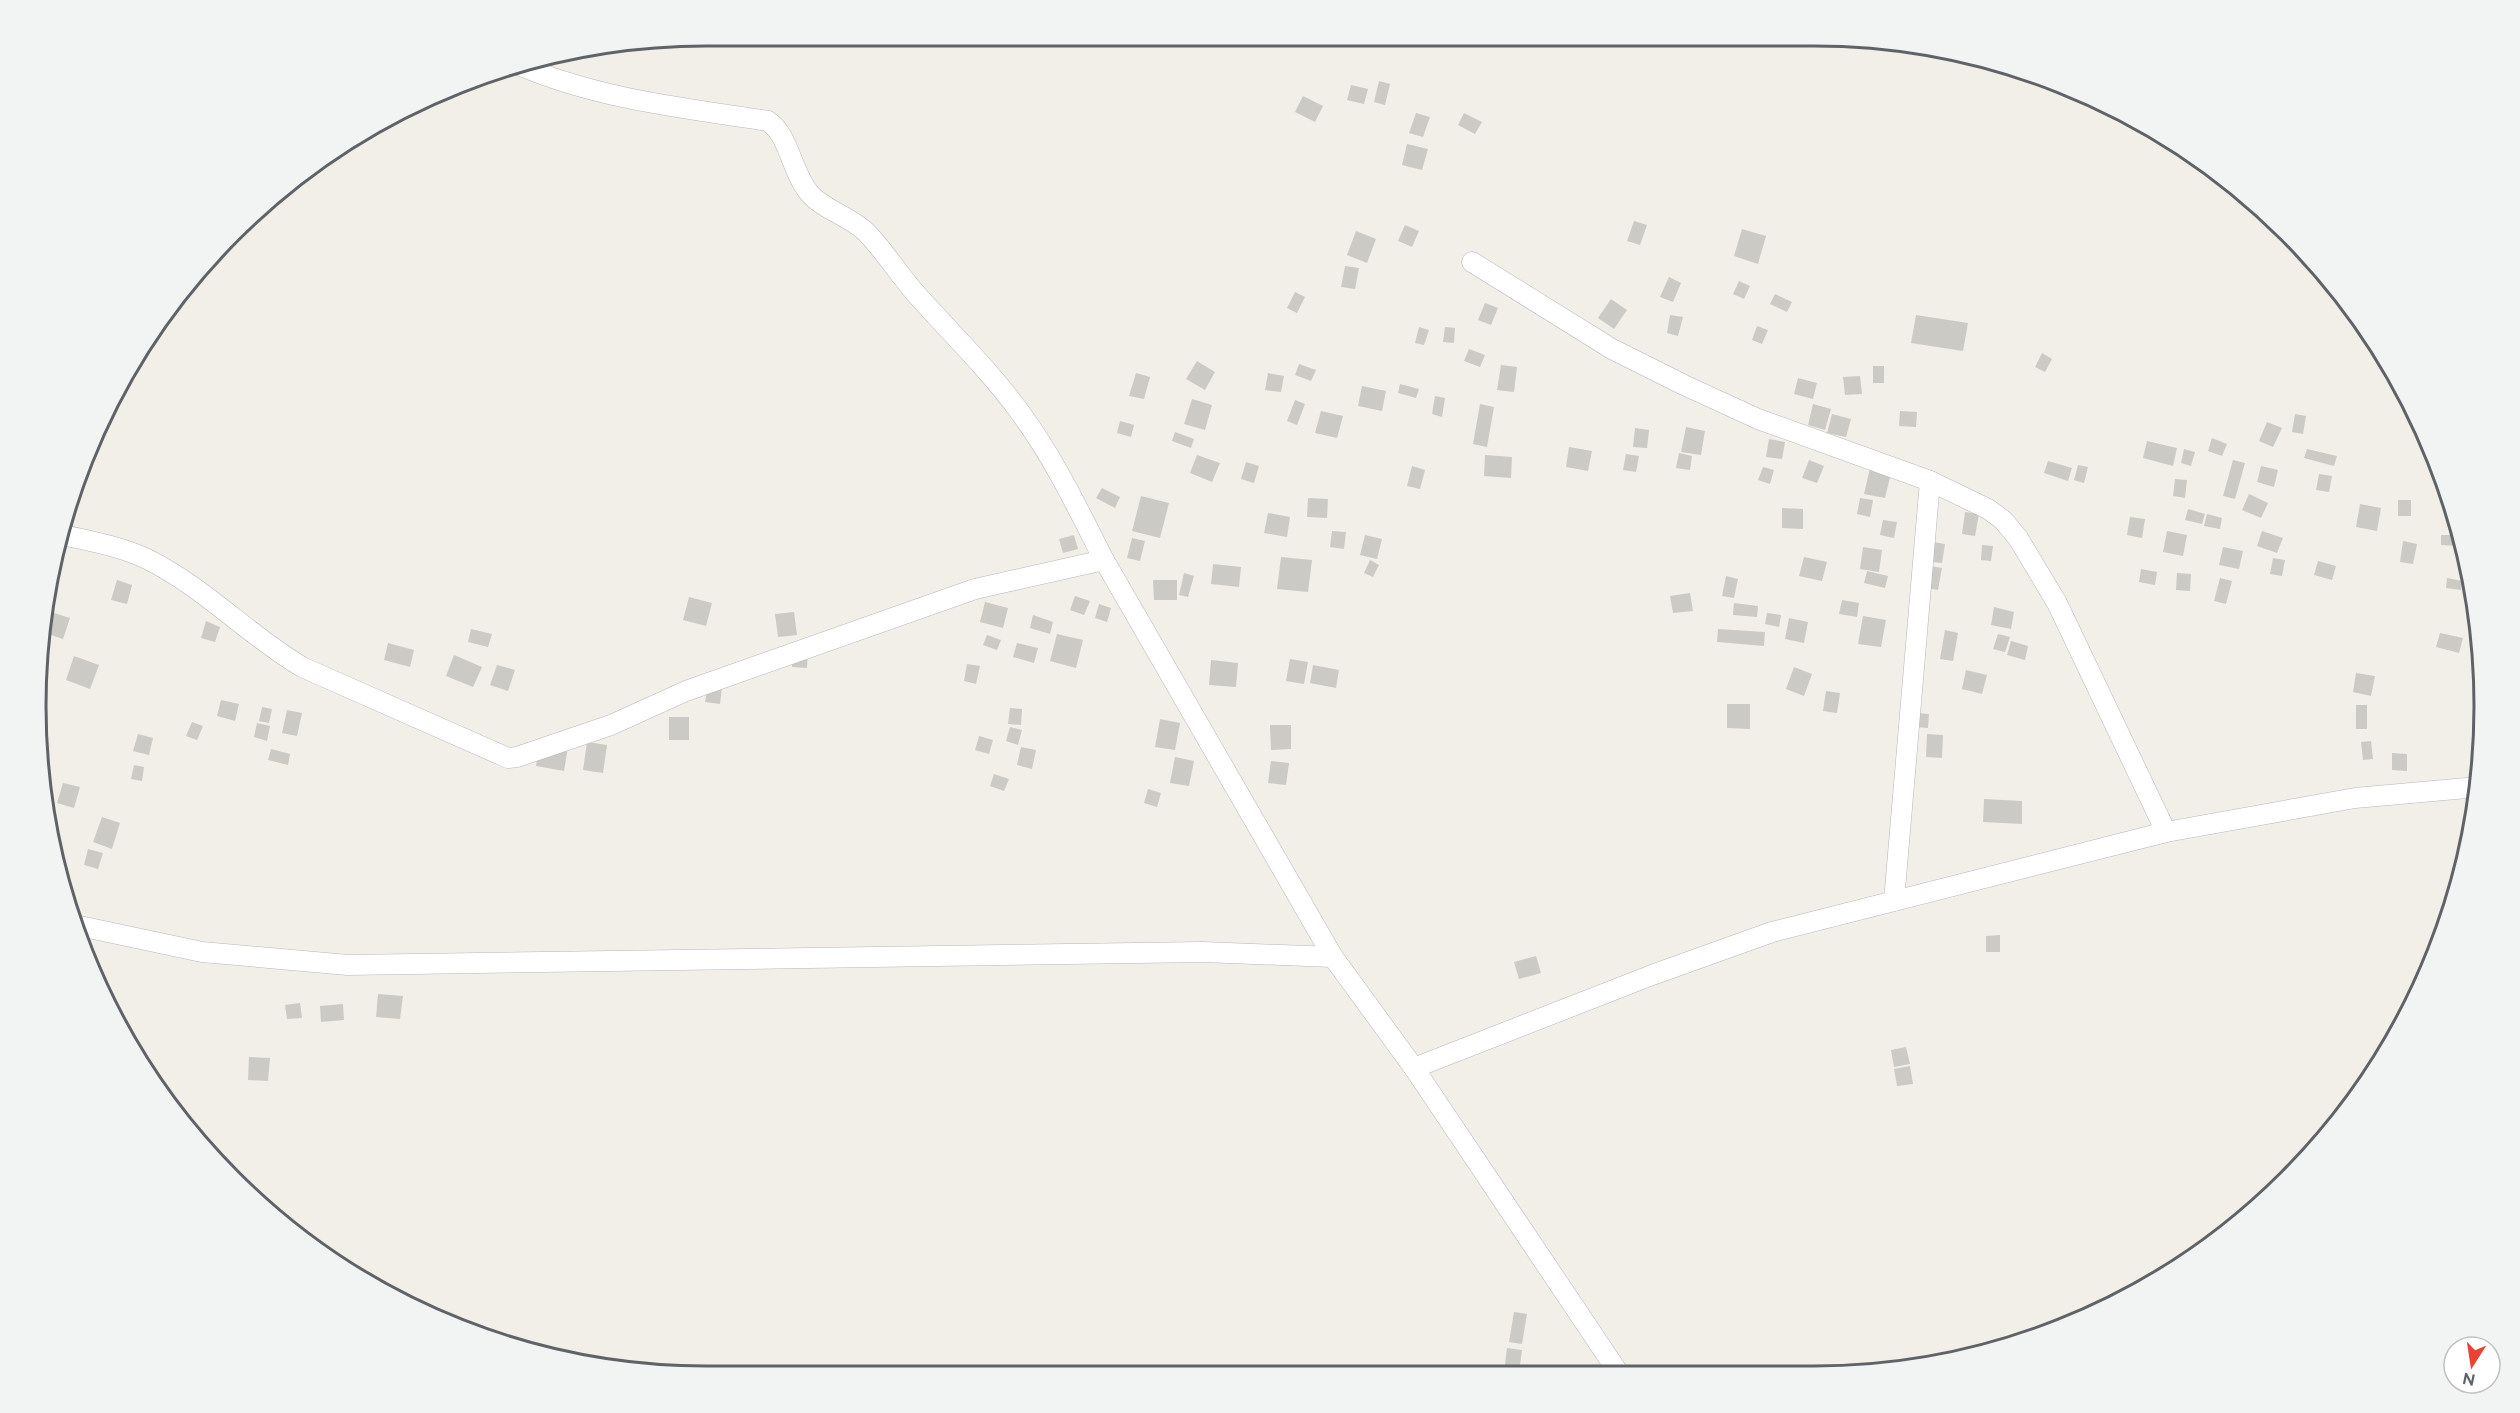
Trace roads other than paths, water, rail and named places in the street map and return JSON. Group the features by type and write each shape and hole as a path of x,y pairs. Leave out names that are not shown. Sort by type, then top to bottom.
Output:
{"street":[{"path":"532,70 559,82 651,103 768,121 778,128 791,163 809,193 820,203 851,218 868,234 891,266 1018,410 1060,472 1104,560 1333,957 1414,1068 1614,1366"},
{"path":"1472,262 1612,349 1684,385 1758,419 1930,482 1988,509 2003,520 2018,538 2057,603 2166,832"},
{"path":"1894,901 1930,482"},
{"path":"69,536 126,550 148,560 218,603 272,649 302,667 508,758 518,757 611,725 686,691 975,590 1104,560"},
{"path":"1414,1068 1652,975 1772,932 2166,832 2355,798 2469,787"},
{"path":"85,927 202,952 348,965 1203,952 1333,957"}]}
